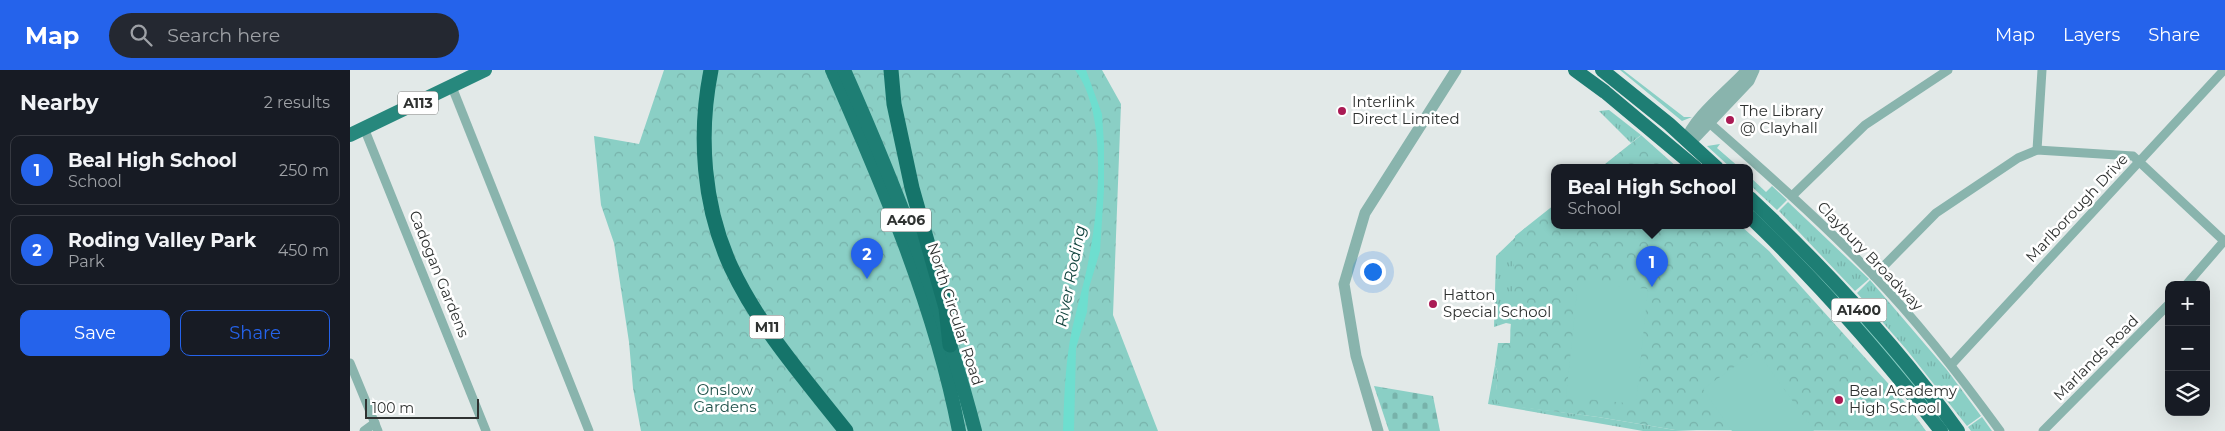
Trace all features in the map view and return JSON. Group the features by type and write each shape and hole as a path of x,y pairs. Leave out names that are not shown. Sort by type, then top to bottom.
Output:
{"highway":[{"name":"M11","path":"711,70 706,94 703,132 706,168 712,210 729,261 754,308 788,358 846,431"},
{"name":"North Circular Road","path":"832,70 880,183 926,307 951,391 959,431"},
{"name":"North Circular Road","path":"844,70 906,221 950,346 975,431"},
{"path":"891,70 894,104 912,188 946,308 950,346"},
{"path":"1575,70 1691,164"},
{"path":"1602,70 1669,124 1712,164"},
{"path":"1672,147 1686,141"},
{"path":"1686,141 1689,152 1702,164"},
{"name":"A1400","path":"1753,201 1878,332 1958,431"},
{"name":"A1400","path":"1753,220 1814,282 1868,341 1941,431"}],"main road":[{"name":"A113","path":"350,135 485,70"}],"street":[{"path":"1378,431 1356,356 1344,284 1365,213 1456,70"},
{"path":"1686,141 1688,134 1749,81 1752,70"},
{"path":"1792,196 1865,125 1948,70"},
{"path":"2037,150 2042,70"},
{"name":"Marlborough Drive","path":"1951,365 2224,70"},
{"path":"452,86 589,431"},
{"name":"Claybury Broadway","path":"1705,120 1792,196 1874,276 1951,365 2000,431"},
{"name":"Cadogan Gardens","path":"364,128 486,431"},
{"path":"1874,276 1936,213 2018,158 2037,150 2133,156 2224,244 2190,281"},
{"name":"Marlands Road","path":"2043,431 2165,308"},
{"path":"350,363 376,427 364,431"}],"green space":[{"name":"Onslow Gardens","path":"664,70 1102,70 1121,104 1113,315 1158,431 641,431 633,388 629,342 614,243 601,205 594,136 639,144"},
{"path":"1620,70 1623,70 1684,117 1692,117 1682,121"},
{"path":"1609,110 1641,135 1631,143 1599,111"},
{"path":"1641,135 1674,164 1605,164"},
{"path":"1720,144 1717,148 1735,164 1727,164 1707,146"},
{"path":"1753,180 1766,192 1772,186 1787,200 1777,210 1753,188"},
{"path":"1788,202 1869,279 1855,291 1779,211"},
{"path":"1551,207 1551,229 1744,229 1769,251 1904,401 1926,431 1675,430 1598,417 1501,405 1495,399 1498,373 1495,365 1498,343 1510,343 1515,236"},
{"path":"1753,207 1868,327 1952,431 1947,431 1753,211"},
{"path":"1525,228 1510,338 1511,324 1506,323 1494,327 1496,256"},
{"path":"1870,280 1947,370 1981,416 1967,426 1906,349 1857,293"},
{"path":"1578,282 1648,289 1636,404 1566,397"},
{"path":"1757,351 1814,431 1732,431 1703,389"},
{"path":"1495,365 1498,373 1496,394 1506,405 1598,417 1675,430 1697,431 1643,431 1488,404"},
{"path":"1374,386 1433,396 1440,431 1389,431"},
{"path":"1982,417 1992,431 1971,431 1968,427"}],"shaded area":[{"path":"1075,70 1086,70 1102,114 1104,190 1100,251 1089,288 1087,312 1076,348 1074,431 1063,431 1068,351 1088,265 1096,208 1098,177 1094,117 1087,91"}],"place":[{"name":"Interlink Direct Limited","path":"1342,111"},
{"name":"The Library @ Clayhall","path":"1730,120"},
{"name":"Roding Valley Park","path":"867,279"},
{"name":"Beal High School","path":"1652,287"},
{"name":"Hatton Special School","path":"1433,304"},
{"name":"Beal Academy High School","path":"1839,400"}],"water label":[{"name":"River Roding","path":"1070,276"}]}
